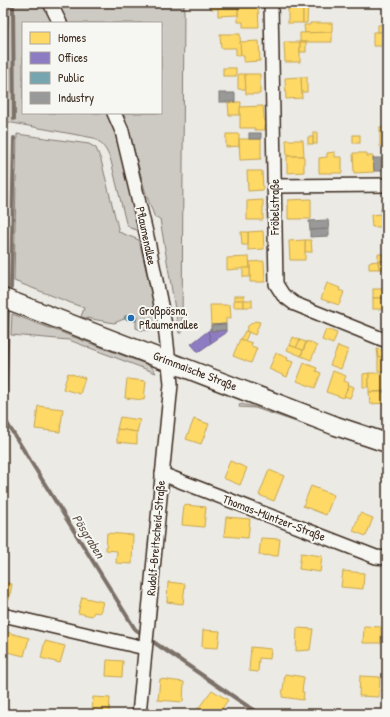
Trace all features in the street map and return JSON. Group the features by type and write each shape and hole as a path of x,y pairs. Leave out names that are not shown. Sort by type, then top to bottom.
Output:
{"main road":[{"name":"Grimmaische Straße","path":"3,298 336,426 387,443"}],"street":[{"path":"50,3 60,22"},
{"name":"Fröbelstraße","path":"271,3 276,284 283,295 295,304 387,341"},
{"name":"Pflaumenallee","path":"114,114 122,132 146,232 165,325 169,362"},
{"path":"275,186 387,185"},
{"name":"Rudolf-Breitscheid-Straße","path":"139,714 171,384 169,362"},
{"name":"Thomas-Müntzer-Straße","path":"162,474 376,557 387,558"},
{"path":"3,615 146,640"}],"shaded area":[{"path":"9,3 43,3 53,22 22,22 22,114 110,114 117,130 139,227 137,230 130,228 126,223 111,161 104,148 97,140 94,138 7,122 3,114"},
{"path":"57,3 184,3 182,333 179,333 160,219 155,218 146,194 124,114 162,114 162,22 67,22"},
{"path":"17,134 89,144 96,148 101,160 119,232 139,240 157,317 153,328 150,330 140,330 136,328 136,317 125,316 124,319 114,323 81,317 84,308 14,281"},
{"path":"12,314 151,366 156,373 69,340 11,335"},
{"path":"240,404 256,407 311,427 255,408 239,407"}],"building: Homes":[{"path":"211,3 240,3 240,8 211,9"},
{"path":"312,3 321,3 321,7 312,7"},
{"path":"288,4 303,4 303,23 288,23"},
{"path":"303,4 308,4 307,23 303,23"},
{"path":"258,7 259,27 243,27 243,22 238,22 238,8"},
{"path":"218,8 238,8 238,15 218,16"},
{"path":"310,23 332,23 332,32 305,33 304,25 310,25"},
{"path":"387,24 387,32 378,32 378,25"},
{"path":"332,32 332,42 300,42 300,33"},
{"path":"373,32 387,32 387,38 383,38 383,46 373,46"},
{"path":"220,34 240,34 241,55 236,55 236,48 221,48"},
{"path":"259,41 260,61 244,62 244,55 241,55 240,42"},
{"path":"284,42 300,42 300,62 285,62"},
{"path":"300,42 306,42 306,52 300,52"},
{"path":"223,68 236,68 236,76 223,76"},
{"path":"238,74 245,74 246,89 238,89"},
{"path":"245,74 260,74 260,94 246,94"},
{"path":"301,77 307,77 307,92 301,92"},
{"path":"301,77 302,98 286,99 285,78"},
{"path":"228,102 241,102 240,115 229,115"},
{"path":"263,106 265,130 240,128 240,107"},
{"path":"380,127 387,127 387,146 380,146"},
{"path":"313,132 317,132 317,144 313,144"},
{"path":"226,134 239,134 239,146 226,147"},
{"path":"353,135 360,135 360,143 353,143"},
{"path":"308,137 313,137 313,144 308,144"},
{"path":"239,139 261,139 261,159 240,160"},
{"path":"286,140 303,140 304,156 287,156"},
{"path":"335,152 335,157 342,157 342,173 319,173 319,158 327,157 327,153"},
{"path":"353,153 367,153 367,156 373,156 374,172 354,173"},
{"path":"287,156 304,156 304,172 287,173"},
{"path":"247,171 262,171 263,190 248,191"},
{"path":"311,199 311,219 288,219 288,200"},
{"path":"263,200 263,220 247,220 247,201"},
{"path":"387,208 387,220 381,220 381,209"},
{"path":"381,214 381,220 387,220 387,227 372,227 371,215"},
{"path":"263,231 264,249 248,250 248,232"},
{"path":"241,232 248,232 248,245 242,245"},
{"path":"305,240 311,240 312,252 305,252"},
{"path":"305,240 305,260 290,260 289,241"},
{"path":"378,254 387,254 387,261 378,261"},
{"path":"249,257 250,268 227,270 227,258"},
{"path":"264,261 265,282 250,282 250,262"},
{"path":"378,261 379,269 369,269 369,262"},
{"path":"378,261 387,261 387,269 379,269"},
{"path":"243,268 250,268 250,277 243,277"},
{"path":"327,283 340,288 339,290 344,292 339,305 321,299"},
{"path":"373,289 387,289 387,298 373,298"},
{"path":"234,296 244,296 244,300 234,300"},
{"path":"373,298 387,298 387,309 373,309"},
{"path":"234,300 244,300 244,307 234,307"},
{"path":"244,300 252,300 252,307 244,307"},
{"path":"210,305 230,305 231,318 226,318 226,324 211,325"},
{"path":"255,321 260,322 255,335 246,331 248,326"},
{"path":"326,329 337,333 333,344 322,340"},
{"path":"245,331 249,332 245,341 241,339"},
{"path":"293,337 300,340 296,348 290,345"},
{"path":"240,339 252,343 251,346 257,348 251,363 233,356"},
{"path":"300,340 306,342 303,350 296,348"},
{"path":"307,341 317,346 311,360 301,356"},
{"path":"289,345 303,350 301,356 287,350"},
{"path":"338,346 348,350 341,369 330,365"},
{"path":"377,349 387,351 387,357 378,357"},
{"path":"276,353 293,362 287,377 269,369"},
{"path":"378,357 387,357 387,371 378,371"},
{"path":"304,363 317,368 316,371 321,373 315,388 297,381"},
{"path":"333,371 346,376 344,381 349,383 344,398 326,392"},
{"path":"68,373 85,378 80,394 63,389"},
{"path":"369,373 369,387 363,387 363,374"},
{"path":"369,373 385,373 386,391 369,392"},
{"path":"127,379 146,381 144,400 125,398"},
{"path":"349,385 354,387 350,398 344,396"},
{"path":"369,392 387,392 387,403 370,404"},
{"path":"38,406 63,409 60,432 35,429"},
{"path":"120,417 140,420 137,432 117,429"},
{"path":"194,419 209,424 201,444 186,439"},
{"path":"117,429 137,432 137,444 117,442"},
{"path":"230,461 247,468 240,485 223,478"},
{"path":"269,470 284,476 274,501 259,495"},
{"path":"311,486 334,495 326,515 303,506"},
{"path":"184,505 206,507 204,527 182,525"},
{"path":"360,513 373,518 366,536 353,531"},
{"path":"226,517 250,519 248,538 224,536"},
{"path":"107,533 133,535 132,564 116,563 117,551 106,550"},
{"path":"261,538 280,539 278,556 259,555"},
{"path":"301,553 322,556 320,572 299,569"},
{"path":"343,571 364,573 363,589 341,587"},
{"path":"3,582 12,584 9,600 3,599"},
{"path":"168,582 185,584 183,604 167,602"},
{"path":"82,597 103,602 100,613 94,612 92,616 78,613"},
{"path":"364,626 381,627 381,643 363,643"},
{"path":"297,628 313,629 310,650 296,651"},
{"path":"203,630 220,631 218,648 202,647"},
{"path":"6,632 29,638 24,656 3,651"},
{"path":"45,641 65,646 60,663 41,658"},
{"path":"251,647 271,649 270,659 259,658 258,672 249,671"},
{"path":"107,660 123,661 122,677 106,676"},
{"path":"285,674 304,677 302,692 304,692 303,700 282,697"},
{"path":"360,676 380,677 379,697 359,696"},
{"path":"160,679 184,682 183,702 158,700"},
{"path":"212,690 228,700 221,710 217,711 215,714 194,714"},
{"path":"93,697 110,698 109,714 92,714"}],"building: Offices":[{"path":"211,329 211,331 226,330 226,333 211,343 208,331"},
{"path":"208,331 211,343 198,352 191,344"}],"building: Public":[{"name":"Großpösna, Pflaumenallee","path":"125,316 137,317 136,321 124,319"}],"building: Industry":[{"path":"219,93 235,93 235,102 219,102"},
{"path":"249,133 261,133 261,139 249,139"},
{"path":"373,158 381,158 381,171 374,171"},
{"path":"328,220 329,229 310,230 309,221"},
{"path":"329,229 329,236 310,237 310,230"},
{"path":"226,324 226,330 211,331 211,325"}],"waterway":[{"name":"Pösgraben","path":"13,3 14,119"},
{"name":"Pösgraben","path":"11,288 14,138"},
{"name":"Pösgraben","path":"8,309 5,420 135,629 143,635"},
{"name":"Pösgraben","path":"149,639 259,714"}],"place":[{"name":"Großpösna, Pflaumenallee","path":"131,318"}]}
